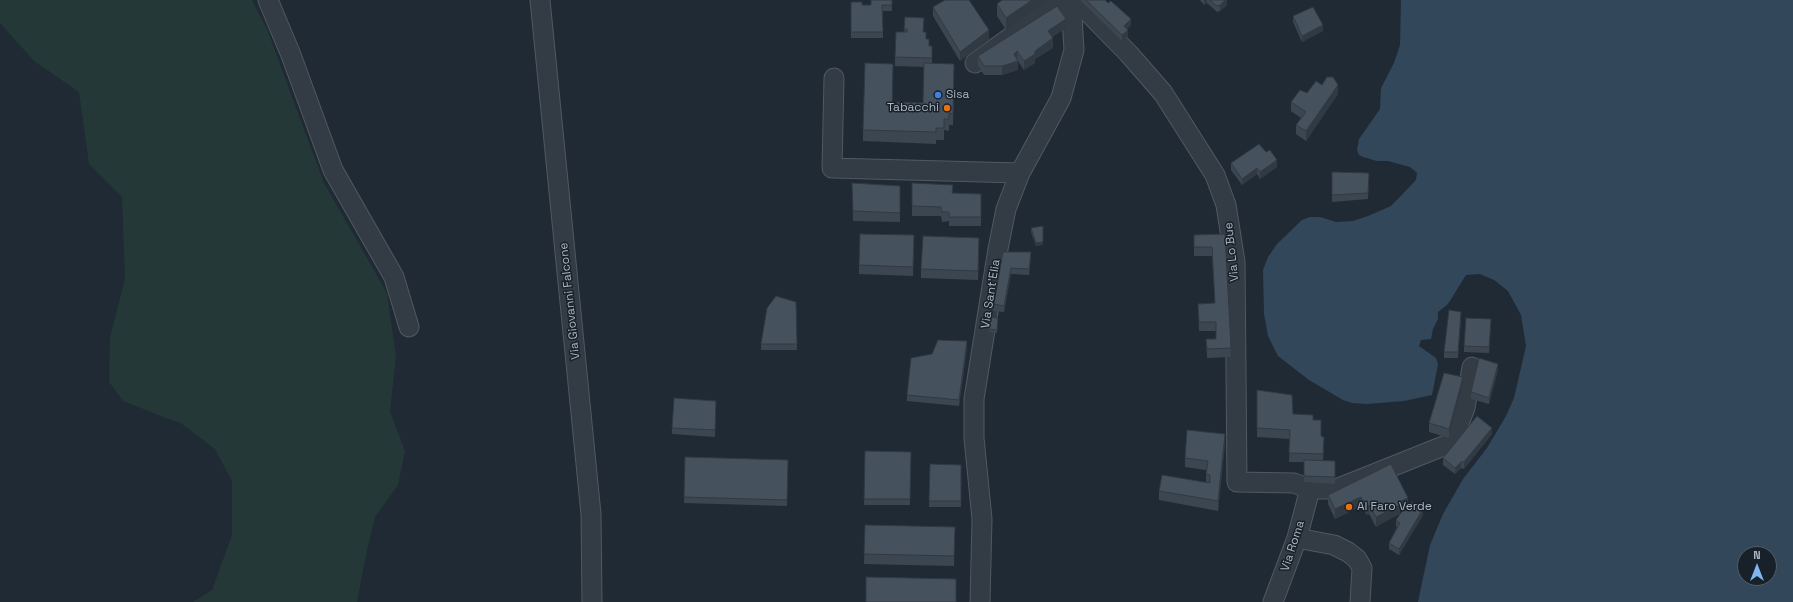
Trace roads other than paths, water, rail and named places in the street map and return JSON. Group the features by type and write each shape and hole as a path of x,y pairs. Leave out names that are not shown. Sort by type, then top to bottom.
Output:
{"street":[{"path":"268,0 333,170 394,277 409,327"},
{"name":"Via Giovanni Falcone","path":"540,0 591,514 592,602"},
{"path":"976,63 1062,0"},
{"name":"Via Sant'Elia","path":"980,602 982,519 974,438 974,399 1006,208 1020,173 1061,98 1074,50 1071,0"},
{"name":"Via Lo Bue","path":"1076,0 1129,54 1163,93 1215,174 1226,205 1235,262 1236,482 1294,483 1310,489"},
{"path":"834,78 832,168 1020,173"},
{"path":"1310,489 1336,489 1451,443 1465,408 1472,367"},
{"name":"Via Roma","path":"1273,602 1297,538 1310,489"},
{"path":"1297,538 1334,545 1348,552 1357,559 1362,568 1360,602"}],"water":[{"path":"1401,0 1793,0 1793,602 1418,602 1430,545 1443,514 1463,479 1487,448 1506,416 1514,398 1526,346 1521,315 1508,291 1494,280 1480,274 1466,275 1448,304 1438,312 1438,319 1433,329 1431,339 1421,340 1419,346 1436,358 1438,364 1432,395 1404,401 1367,404 1352,403 1343,400 1309,380 1278,356 1268,336 1264,314 1263,270 1268,257 1277,244 1302,220 1310,217 1320,217 1336,222 1353,221 1368,216 1391,206 1416,180 1417,173 1410,167 1388,161 1377,161 1363,157 1359,155 1357,150 1359,139 1380,109 1381,88 1394,63 1400,45"}],"place":[{"name":"Sisa","path":"938,95"},
{"name":"Tabacchi","path":"947,108"},
{"name":"Al Faro Verde","path":"1349,507"}]}
